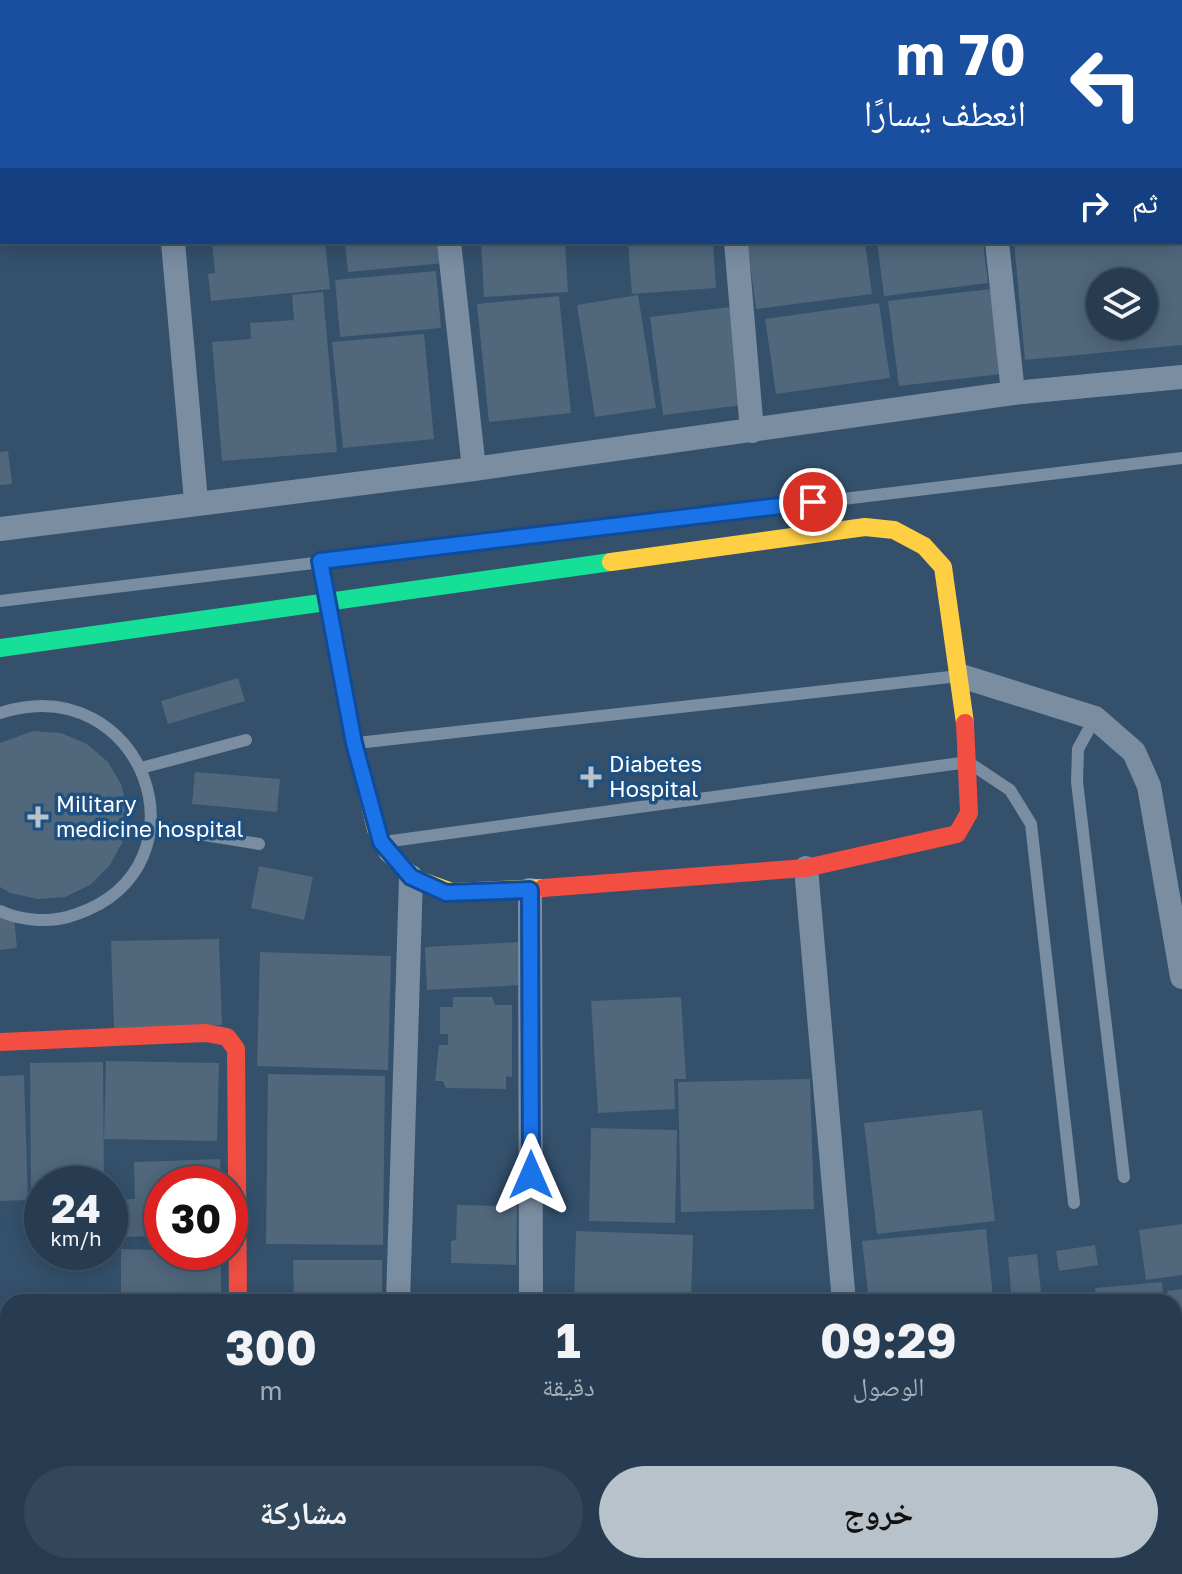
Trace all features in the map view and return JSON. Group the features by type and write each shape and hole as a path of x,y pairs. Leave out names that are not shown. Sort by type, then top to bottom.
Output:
{"street":[{"path":"173,244 196,501"},
{"path":"449,244 474,469"},
{"path":"736,244 752,431"},
{"path":"997,244 1013,393"},
{"path":"0,529 196,501 474,469 1013,393 1182,377"},
{"path":"0,648 328,605 865,527 894,530 924,546 943,567 961,676 969,813 957,834 929,843 806,868 530,890 446,893 411,877 381,842 354,743 328,605 320,561"},
{"path":"961,676 1095,718 1134,752 1149,786 1182,977"},
{"path":"806,868 843,1294"},
{"path":"398,1294 411,877"},
{"path":"530,890 531,1294"},
{"path":"0,1042 206,1033 227,1037 236,1049 238,1294"}],"lane":[{"path":"0,601 1182,458"},
{"path":"354,743 961,676"},
{"path":"0,713 40,704 81,712 117,734 141,768 148,787 150,826 146,847 124,885 89,910 47,920 0,911"},
{"path":"1095,718 1078,749 1077,782 1124,1177"},
{"path":"141,768 246,740"},
{"path":"381,842 968,762 1010,790 1031,824 1074,1203"},
{"path":"150,826 259,844"}],"building":[{"path":"212,244 325,244 330,289 211,301 208,274 215,273"},
{"path":"345,244 443,244 445,263 348,272"},
{"path":"481,244 565,244 568,292 484,297"},
{"path":"628,244 713,244 716,288 632,294"},
{"path":"747,244 865,244 872,294 756,309"},
{"path":"877,244 983,244 988,283 884,296"},
{"path":"1014,244 1182,244 1182,345 1025,360"},
{"path":"436,271 441,328 340,337 335,280"},
{"path":"991,289 1001,374 899,386 888,301"},
{"path":"323,292 337,452 222,461 212,342 251,339 250,323 294,320 292,295"},
{"path":"638,295 656,408 595,417 577,305"},
{"path":"559,296 571,413 489,422 477,304"},
{"path":"879,303 890,378 776,394 765,319"},
{"path":"730,307 743,405 663,415 650,317"},
{"path":"424,334 434,439 343,448 332,342"},
{"path":"8,451 12,484 0,485 0,452"},
{"path":"238,678 245,701 168,724 161,701"},
{"path":"33,731 61,733 87,744 108,762 122,786 127,813 123,841 110,865 90,885 65,897 38,899 10,893 0,887 0,743"},
{"path":"195,772 280,779 277,812 192,804"},
{"path":"259,866 313,877 304,920 251,908"},
{"path":"14,917 17,948 0,950 0,918"},
{"path":"219,939 222,1025 114,1028 111,941"},
{"path":"520,942 522,985 427,990 425,947"},
{"path":"260,952 391,956 388,1070 257,1066"},
{"path":"453,997 492,997 495,1005 512,1005 512,1077 506,1076 506,1089 446,1088 443,1081 435,1081 439,1045 448,1045 448,1034 440,1034 440,1007 453,1007"},
{"path":"681,997 686,1079 674,1079 675,1109 598,1113 591,1001"},
{"path":"106,1061 219,1063 217,1141 104,1139"},
{"path":"103,1062 104,1166 31,1166 30,1063"},
{"path":"268,1074 385,1076 383,1245 266,1244"},
{"path":"24,1075 27,1166 24,1166 24,1200 0,1201 0,1076"},
{"path":"810,1079 814,1209 681,1212 678,1082"},
{"path":"982,1110 995,1221 877,1234 864,1123"},
{"path":"591,1128 677,1130 675,1223 589,1221"},
{"path":"220,1159 220,1166 144,1166 144,1236 128,1237 128,1199 135,1199 134,1162"},
{"path":"457,1205 517,1206 516,1265 451,1263 451,1241 456,1240"},
{"path":"1182,1224 1182,1275 1146,1280 1139,1230"},
{"path":"986,1229 993,1294 868,1294 862,1241"},
{"path":"576,1231 693,1235 691,1294 574,1294"},
{"path":"1095,1245 1098,1265 1059,1271 1056,1251"},
{"path":"128,1249 144,1250 144,1270 221,1270 221,1294 121,1294 121,1270 128,1270"},
{"path":"1037,1254 1041,1294 1011,1294 1008,1257"},
{"path":"293,1260 382,1260 382,1294 294,1294"},
{"path":"1162,1282 1163,1294 1096,1294 1095,1288"},
{"path":"1182,1289 1182,1294 1168,1294 1167,1291"}],"traffic: fast":[{"path":"0,648 611,562"}],"traffic: slow":[{"path":"611,562 865,527 894,530 924,546 943,567 965,723"},
{"path":"320,561 352,732 376,829 388,853 416,879 452,892 543,888"}],"traffic: jam":[{"path":"543,888 806,868 957,834 969,813 965,723"},
{"path":"0,1042 206,1033 227,1037 236,1049 238,1294"}],"place":[{"name":"Diabetes Hospital","path":"591,777"},
{"name":"Military medicine hospital","path":"38,817"}],"route":[{"path":"531,1175 530,890 465,894 433,889 411,877 381,842 354,743 320,561 813,502"}]}
